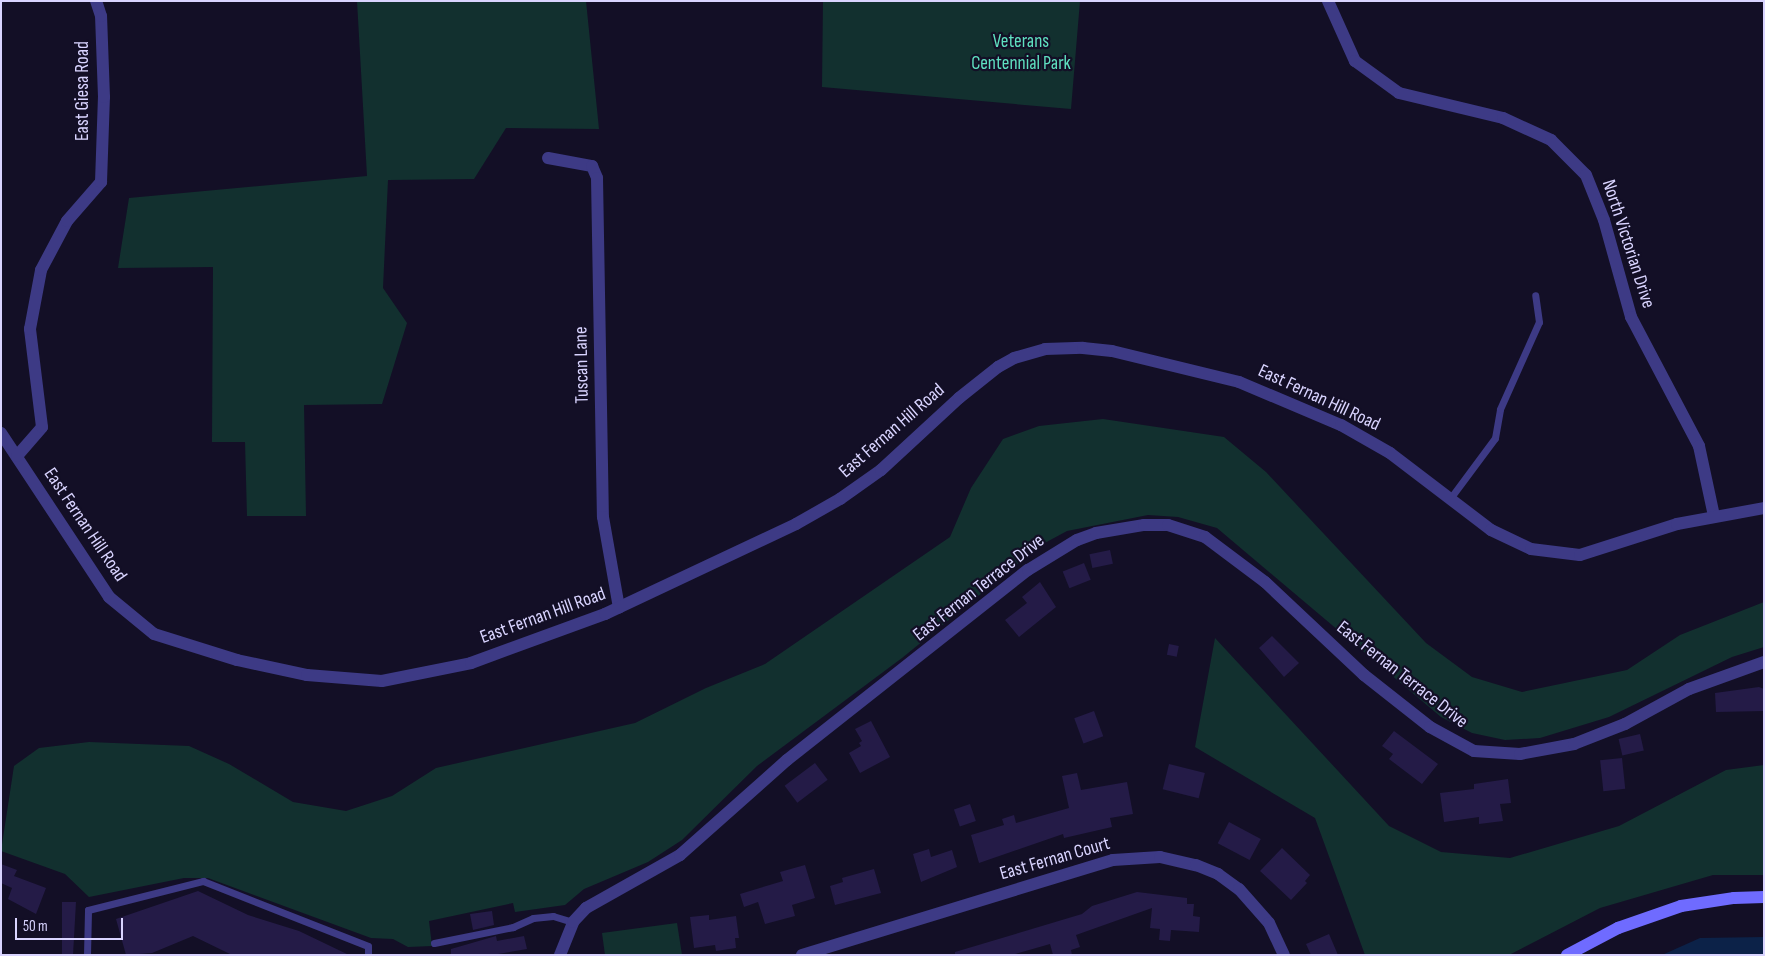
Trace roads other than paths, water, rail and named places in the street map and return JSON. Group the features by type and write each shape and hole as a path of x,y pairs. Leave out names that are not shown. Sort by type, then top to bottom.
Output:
{"street":[{"name":"East Giesa Road","path":"17,456 42,427 30,329 41,270 67,221 101,182 104,97 101,16 96,1"},
{"name":"North Victorian Drive","path":"1328,1 1355,61 1399,93 1503,118 1551,140 1586,175 1604,220 1630,316 1699,446 1714,516"},
{"name":"Tuscan Lane","path":"548,158 592,166 597,178 603,517 619,608"},
{"name":"East Fernan Hill Road","path":"1,433 109,597 154,634 237,660 307,675 382,681 471,662 619,608 796,524 840,499 881,470 959,398 998,367 1014,358 1045,350 1083,348 1112,351 1238,382 1349,429 1390,453 1449,500 1491,530 1531,548 1580,556 1714,516 1764,508"},
{"name":"East Fernan Terrace Drive","path":"560,955 573,922 593,902 680,855 786,760 1028,570 1077,540 1096,534 1144,525 1168,525 1205,537 1265,582 1364,675 1430,727 1474,751 1520,754 1574,744 1624,724 1689,688 1764,662"},
{"name":"East Fernan Court","path":"802,955 1113,860 1160,857 1196,865 1218,874 1239,890 1269,923 1284,955"},
{"path":"1567,955 1618,928 1681,906 1725,899 1764,898"}],"lane":[{"path":"1449,500 1495,438 1500,409 1539,322 1534,295"},
{"path":"87,955 88,910 202,881 368,946 368,955"},
{"path":"434,943 513,928 533,918 553,916 573,922"}],"water":[{"path":"1764,937 1764,955 1662,955 1700,938"}],"park label":[{"name":"Veterans Centennial Park","path":"1021,53"}]}
